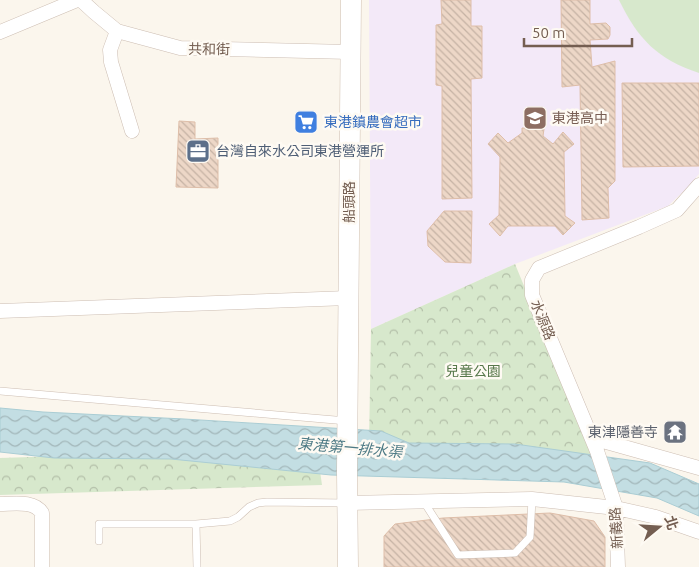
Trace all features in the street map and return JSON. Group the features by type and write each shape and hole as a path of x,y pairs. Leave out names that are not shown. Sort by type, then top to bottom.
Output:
{"main road":[{"name":"船頭路","path":"347,503 351,0"},
{"path":"347,503 348,567"}],"street":[{"path":"0,32 77,0"},
{"name":"共和街","path":"81,0 117,31 180,48 350,52"},
{"path":"117,31 110,50 110,62 132,131"},
{"name":"水源路","path":"610,489 594,445 532,295 532,280 539,268 677,210 699,185"},
{"path":"0,312 348,298"},
{"path":"594,445 699,468"},
{"name":"新義路","path":"610,489 616,508 618,567"},
{"path":"347,503 532,499 616,508 656,517 699,532"},
{"path":"0,504 30,504 39,507 42,513 42,567"}],"lane":[{"path":"0,391 347,413"},
{"path":"424,502 458,555 515,553 530,537 532,499"},
{"path":"99,541 99,524 196,524 230,521 238,517 249,507 258,503 347,503"},
{"path":"196,524 198,567"}],"shaded area":[{"name":"東港高中","path":"369,0 699,0 699,174 668,206 515,264 371,329"}],"green space":[{"path":"619,0 699,0 699,73 671,61 650,46 634,26"},
{"name":"兒童公園","path":"515,264 597,463 369,443 371,329"},
{"path":"186,455 320,471 322,485 0,495 0,458"}],"water":[{"name":"東港第一排水渠","path":"0,408 381,431 409,443 515,444 650,463 699,484 699,516 657,498 564,482 331,475 171,459 54,458 0,452"}],"building":[{"path":"441,0 471,0 471,26 482,26 482,78 471,79 472,198 442,199 442,86 436,85 436,25 442,24"},
{"path":"561,0 590,0 590,24 606,23 610,27 608,39 590,40 592,67 615,61 615,181 608,188 609,218 582,220 580,85 562,87"},
{"path":"622,83 699,83 699,166 623,167"},
{"name":"台灣自來水公司東港營運所","path":"179,121 195,122 195,139 218,138 218,188 176,187"},
{"path":"522,128 544,129 543,136 553,144 563,132 574,144 564,152 565,216 575,223 563,235 555,226 508,226 500,236 489,224 499,215 500,157 488,144 498,133 508,143 522,133"},
{"path":"444,211 472,211 471,263 445,262 428,246 427,231"},
{"path":"550,513 594,521 605,537 605,567 384,567 384,536 395,524 443,518"}],"place":[{"name":"東港高中","path":"535,118"},
{"name":"東港鎮農會超市","path":"306,122"},
{"name":"台灣自來水公司東港營運所","path":"198,151"},
{"name":"東津隱善寺","path":"675,432"}]}
